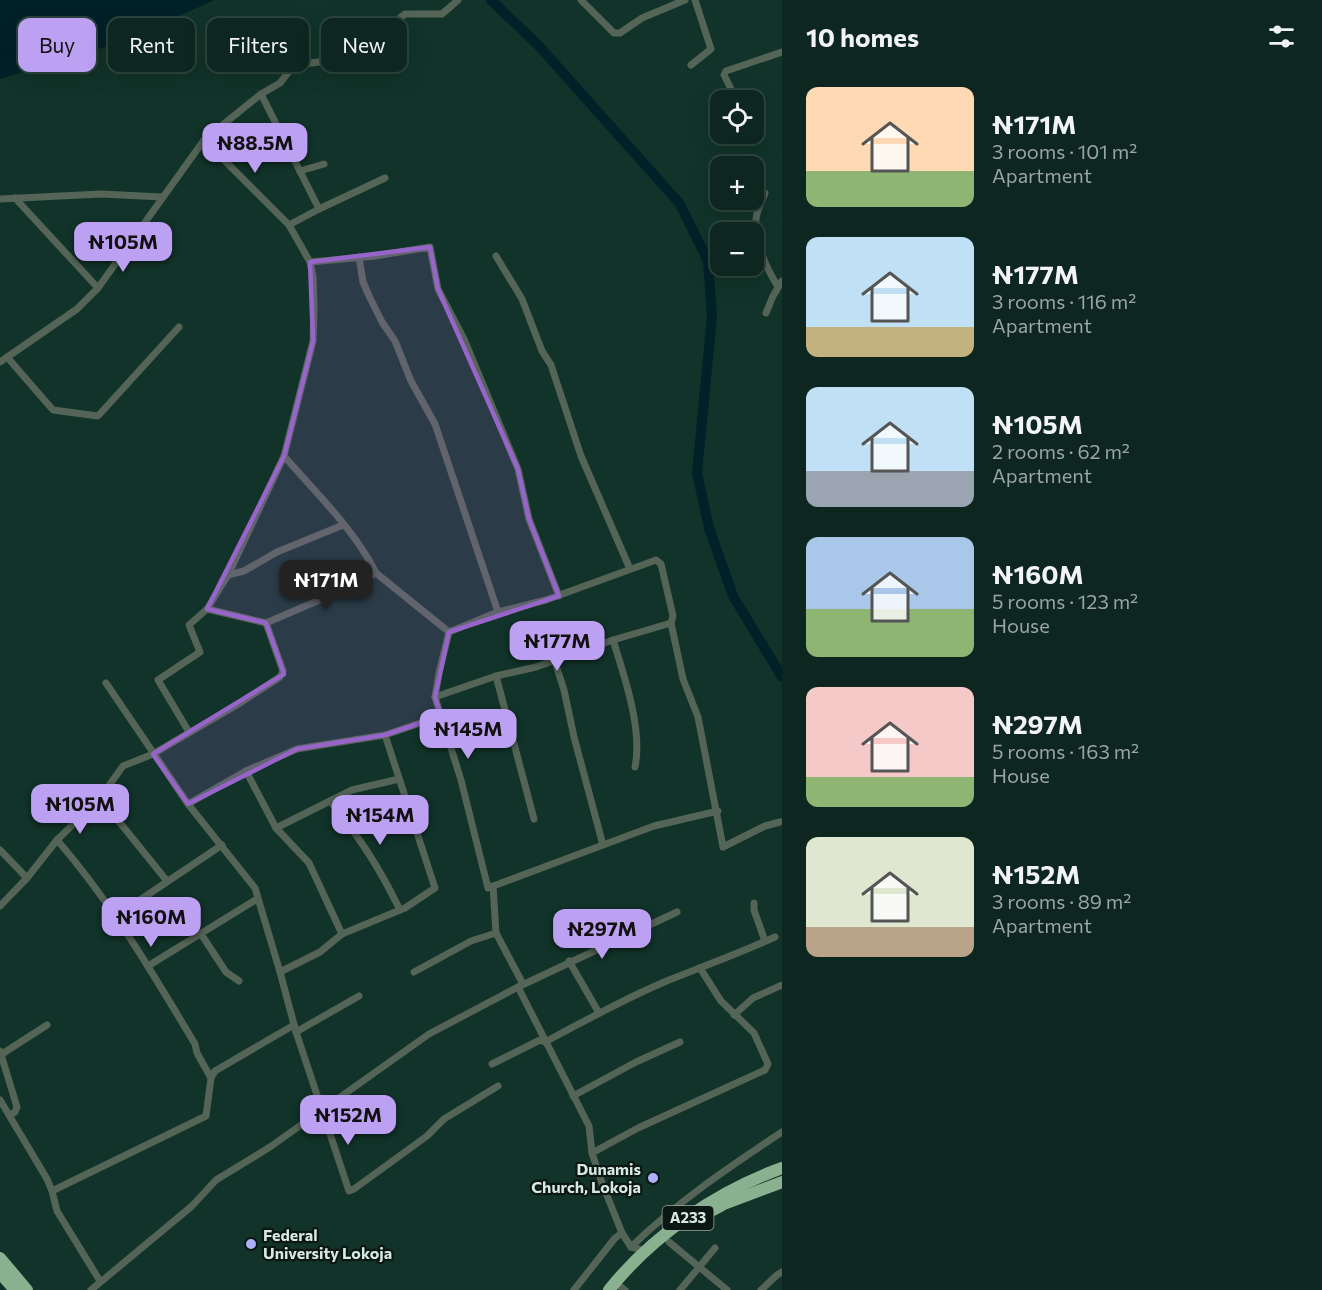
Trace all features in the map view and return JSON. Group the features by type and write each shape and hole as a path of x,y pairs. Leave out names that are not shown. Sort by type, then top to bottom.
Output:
{"highway":[{"name":"A233","path":"618,1289 646,1251 680,1223 722,1196 754,1179 782,1168"},
{"name":"A233","path":"618,1289 684,1230 724,1204 782,1182"},
{"path":"0,1258 27,1290"},
{"path":"0,1273 15,1290"}],"street":[{"path":"0,362 77,309 98,288 204,141 261,94 280,83 294,65 319,62 337,53 356,38 396,21 405,14 442,14 458,0"},
{"path":"580,0 614,33 620,33 642,18 685,0"},
{"path":"691,65 711,49 695,0"},
{"path":"732,90 724,75 726,71 782,52"},
{"path":"261,94 319,209"},
{"path":"189,732 158,680 200,652 189,625 207,609 228,575 284,456 313,341 314,308 310,262 289,225 204,141"},
{"path":"300,171 324,164"},
{"path":"289,225 385,178"},
{"path":"765,193 756,218 758,240 769,273 780,284 766,313"},
{"path":"0,199 101,194 162,197"},
{"path":"15,198 98,288"},
{"path":"310,262 430,247 438,289 464,339 518,469 529,519 559,596"},
{"path":"496,256 522,299 542,351 551,365 581,456 630,569"},
{"path":"359,257 363,282 370,298 395,341 411,381 435,424 498,612"},
{"path":"7,357 53,410 98,416 179,327"},
{"path":"284,456 343,525 376,573 449,632"},
{"path":"228,575 244,571 277,552 343,525"},
{"path":"449,632 498,612 559,596 654,560 661,564 673,616 671,623 683,679 698,717 718,811 723,847 765,826 780,822"},
{"path":"207,609 266,623 376,573"},
{"path":"0,906 27,878 57,840 100,798 123,766 153,754 280,677 283,671 266,623"},
{"path":"435,697 671,623"},
{"path":"449,632 435,697 461,780 488,888 654,826 718,811"},
{"path":"613,640 624,673 633,713 637,755 635,767"},
{"path":"554,659 603,845"},
{"path":"496,676 534,819"},
{"path":"106,683 188,804 255,888 295,1029 349,1191 428,1136 456,1111 498,1086"},
{"path":"188,804 246,771 297,749 385,735 441,716"},
{"path":"280,972 320,952 342,934 400,910 435,888 385,735"},
{"path":"246,771 276,828 309,863 342,934"},
{"path":"276,828 352,790 399,779"},
{"path":"100,798 167,881"},
{"path":"330,801 359,837 400,910"},
{"path":"57,840 116,916 195,1044 197,1053 211,1078"},
{"path":"116,916 222,845"},
{"path":"0,850 27,878"},
{"path":"493,886 496,933 545,1042 589,1126 592,1153 622,1233 631,1247 646,1251"},
{"path":"148,966 257,899"},
{"path":"754,903 754,910 765,941"},
{"path":"91,1290 192,1206 216,1180 270,1147 429,1034 520,985 677,912"},
{"path":"414,972 471,941 496,933"},
{"path":"201,934 226,972 239,981"},
{"path":"492,1064 540,1041 545,1042 667,981 775,937"},
{"path":"569,962 599,1013"},
{"path":"592,1153 638,1128 765,1070 768,1064 754,1033 717,996 700,969"},
{"path":"734,1015 753,998 782,985"},
{"path":"51,1191 206,1116 211,1078 215,1071 359,996"},
{"path":"10,1115 17,1107 1,1053 47,1025"},
{"path":"573,1096 636,1062 680,1042"},
{"path":"0,1100 47,1179 57,1210 100,1281"},
{"path":"631,1247 678,1203 782,1132"},
{"path":"574,1290 615,1238 622,1233"},
{"path":"669,1242 727,1290"},
{"path":"680,1290 716,1248"},
{"path":"761,1290 782,1272"}],"highlighted area":[{"path":"430,247 438,289 518,469 529,519 559,596 449,632 435,697 441,716 385,735 297,749 188,804 153,754 284,674 266,623 207,609 284,456 313,341 310,262"}],"water":[{"path":"0,0 215,0 173,18 108,18 108,46 96,50 96,18 18,18 18,72 23,72 0,79"}],"waterway":[{"path":"491,0 539,46 680,204 708,261 712,316 697,473 709,528 733,596 782,677"}],"place":[{"name":"Dunamis Church, Lokoja","path":"653,1178"},
{"name":"Federal University Lokoja","path":"251,1244"}]}
